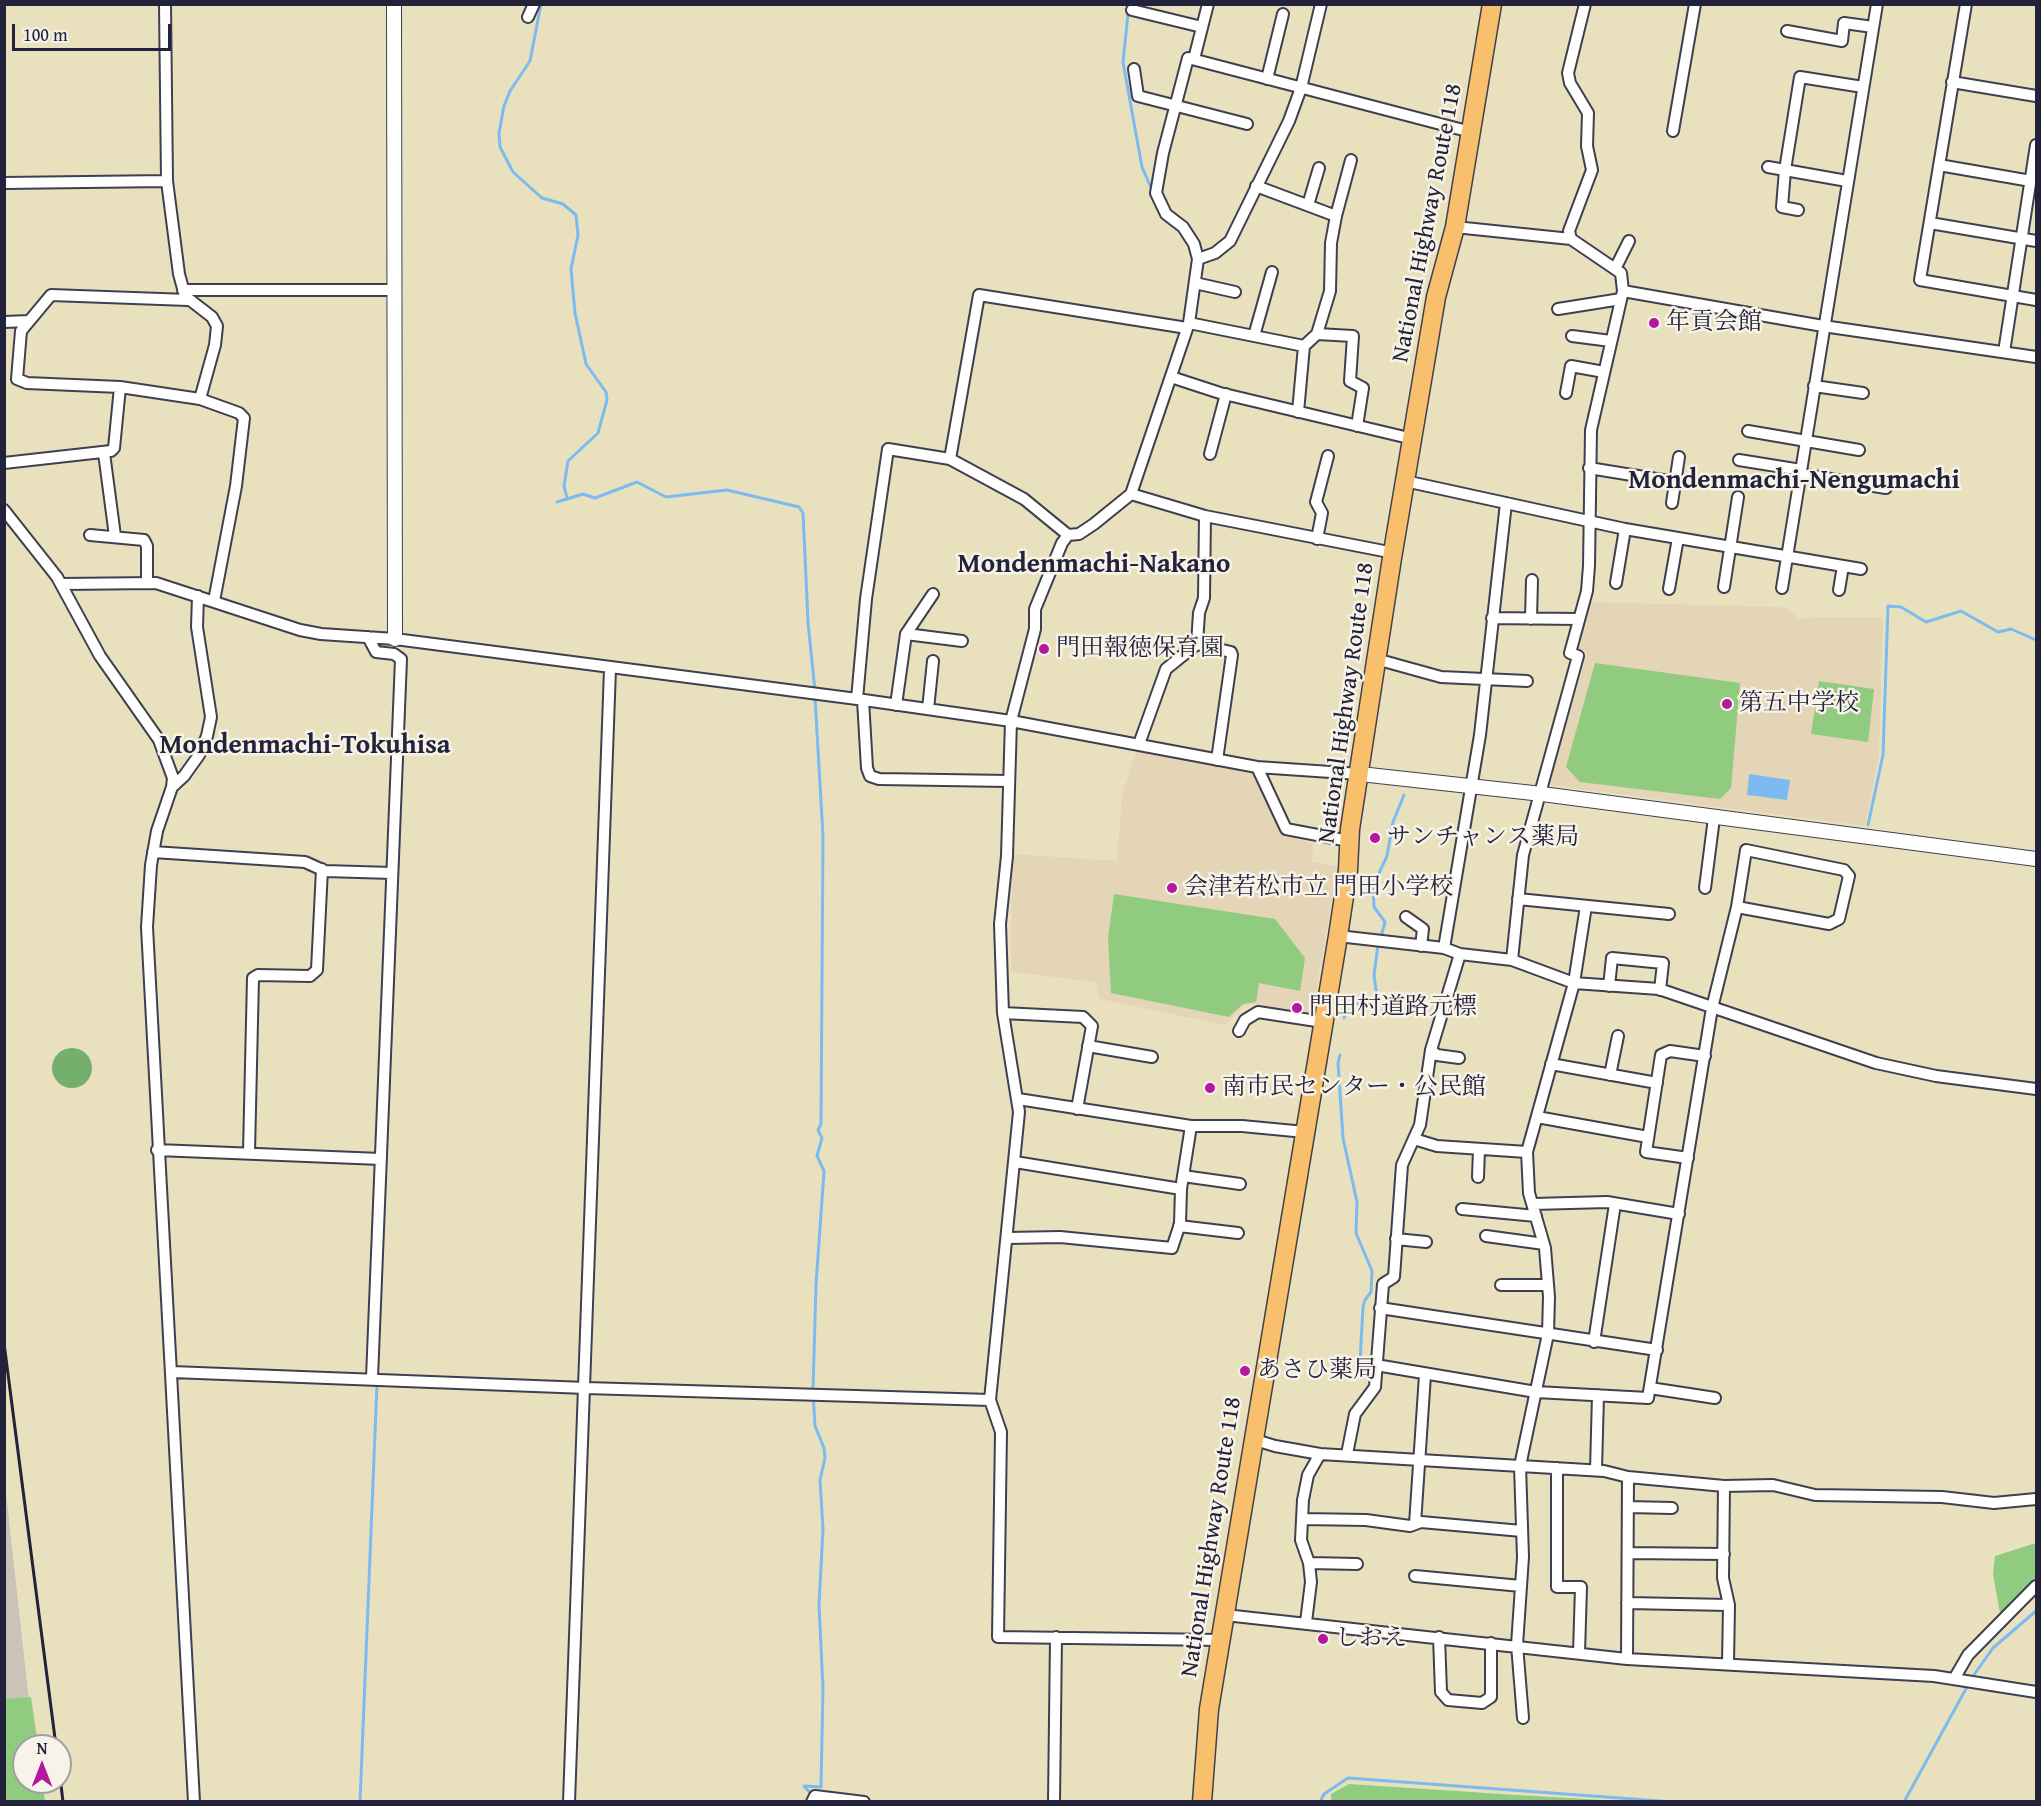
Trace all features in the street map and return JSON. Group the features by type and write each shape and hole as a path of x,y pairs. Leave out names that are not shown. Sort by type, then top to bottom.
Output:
{"highway":[{"name":"National Highway Route 118","path":"1202,1802 1206,1732 1220,1640 1338,936 1349,841 1405,481 1439,279 1455,227 1492,4"}],"street":[{"path":"165,4 167,182 177,263 186,295 212,317 217,326 215,345 200,399"},
{"path":"394,4 394,639"},
{"path":"528,17 534,4"},
{"path":"1194,59 1208,4"},
{"path":"1198,259 1215,253 1230,241 1289,121 1301,88 1321,4"},
{"path":"1571,239 1569,231 1573,215 1592,170 1587,146 1588,113 1570,83 1568,73 1585,4"},
{"path":"1673,131 1695,4"},
{"path":"1782,588 1877,4"},
{"path":"1966,4 1920,280 2037,300"},
{"path":"1132,10 1202,27"},
{"path":"1267,79 1283,14"},
{"path":"1787,31 1842,41 1844,23 1873,27"},
{"path":"1008,781 879,779 870,776 867,768 860,699 866,599 888,449 950,459 1024,499 1068,535 1079,534 1131,494 1188,326 1195,283 1198,259 1194,244 1183,227 1166,214 1156,193 1163,153 1188,58 1471,132"},
{"path":"1134,69 1138,96 1247,124"},
{"path":"1798,210 1782,207 1785,170 1800,77 1863,87"},
{"path":"1953,82 2037,96"},
{"path":"2004,352 2037,145"},
{"path":"1298,412 1304,346 1317,334 1330,291 1330,250 1336,216 1351,160"},
{"path":"1939,165 2031,181"},
{"path":"1768,167 1847,181"},
{"path":"1308,205 1319,168"},
{"path":"4,183 167,182"},
{"path":"1256,186 1336,216"},
{"path":"1930,223 2037,241"},
{"path":"1455,227 1571,239 1621,273 1622,295 1591,430 1587,591 1570,653 1578,657 1542,794 1523,855 1512,960"},
{"path":"1615,269 1629,241"},
{"path":"1254,336 1272,272"},
{"path":"1195,283 1235,292"},
{"path":"214,600 236,486 244,418 239,413 200,399 120,387 21,382 17,379 19,336 28,321 51,295 55,294 186,295 394,290"},
{"path":"950,459 979,295 1254,336 1304,346"},
{"path":"1558,309 1622,295 2037,357"},
{"path":"4,322 28,321"},
{"path":"1317,334 1353,336 1350,381 1363,388 1357,426"},
{"path":"1572,336 1611,341"},
{"path":"1566,393 1571,366 1604,372"},
{"path":"1171,377 1226,394 1413,440"},
{"path":"1814,386 1863,393"},
{"path":"4,463 104,453 114,448 120,387"},
{"path":"1210,454 1226,394"},
{"path":"1748,431 1859,450"},
{"path":"104,453 115,536"},
{"path":"1317,539 1322,513 1316,502 1328,456"},
{"path":"1672,503 1679,457"},
{"path":"1739,460 1886,488"},
{"path":"1589,468 1675,482"},
{"path":"1405,481 1624,529 1861,569"},
{"path":"1131,494 1205,516 1394,553"},
{"path":"1724,587 1738,497"},
{"path":"1444,948 1480,735 1484,680 1506,503"},
{"path":"4,510 62,584 100,656 159,740 171,768 172,787"},
{"path":"1139,744 1166,669 1197,644 1204,597 1205,516"},
{"path":"1616,583 1624,529"},
{"path":"90,535 144,540 147,546 147,583"},
{"path":"1068,535 1062,543 1035,609 1035,629 1011,721 1006,856 999,924 1003,1013 1018,1099 1008,1238 990,1400 1001,1432 998,1637 1220,1640"},
{"path":"1669,589 1678,538"},
{"path":"1839,590 1843,566"},
{"path":"1531,619 1532,580"},
{"path":"62,584 147,583 166,585 300,630 394,639 610,669 860,699 1011,721 1257,767 1360,774 1542,794 2037,859"},
{"path":"896,705 906,634 933,594"},
{"path":"194,1802 172,1372 157,1150 147,927 153,852 157,831 172,787 199,754 207,736 211,717 197,627 198,596"},
{"path":"1492,618 1578,619"},
{"path":"906,634 962,641"},
{"path":"368,637 376,652 394,654 400,659 372,1378"},
{"path":"1197,644 1231,652 1232,655 1217,760"},
{"path":"1377,659 1440,677 1527,681"},
{"path":"928,709 933,661"},
{"path":"569,1802 586,1388 610,669"},
{"path":"1257,767 1286,829 1349,841"},
{"path":"1705,888 1714,818"},
{"path":"1376,1365 1536,1392 1648,1398 1713,1008 1737,907 1746,850 1844,870 1849,876 1839,919 1829,924 1737,907"},
{"path":"153,852 305,862 322,869 392,873"},
{"path":"249,1152 253,978 258,975 310,976 316,970 322,869"},
{"path":"1518,899 1669,914"},
{"path":"1523,1718 1517,1646 1522,1531 1520,1466 1548,1334 1548,1285 1544,1244 1527,1176 1527,1152 1574,983 1586,906"},
{"path":"1406,917 1409,922 1422,929 1421,946"},
{"path":"1338,936 1444,948 1460,954 1512,960 1574,983 1660,990 1876,1063 1936,1076 2037,1089"},
{"path":"1347,1454 1355,1414 1375,1387 1383,1284 1394,1277 1402,1166 1420,1125 1431,1050 1460,954"},
{"path":"1609,986 1612,958 1663,963 1660,990"},
{"path":"1239,1030 1245,1020 1258,1012 1323,1022"},
{"path":"1003,1013 1083,1017 1092,1026 1077,1109"},
{"path":"1610,1074 1618,1036"},
{"path":"1088,1046 1152,1057"},
{"path":"1431,1050 1437,1055 1459,1058"},
{"path":"1688,1158 1646,1152 1657,1083 1664,1052 1705,1056"},
{"path":"1551,1064 1657,1083"},
{"path":"1018,1099 1191,1126 1305,1132"},
{"path":"1537,1118 1648,1137"},
{"path":"1008,1238 1060,1237 1172,1248 1179,1226 1181,1189 1191,1126"},
{"path":"1414,1139 1437,1146 1527,1152"},
{"path":"1478,1177 1479,1149"},
{"path":"157,1150 381,1159"},
{"path":"1015,1162 1181,1189"},
{"path":"1183,1176 1240,1184"},
{"path":"1533,1204 1615,1204 1679,1214"},
{"path":"1594,1342 1615,1204"},
{"path":"1462,1209 1536,1216"},
{"path":"1179,1226 1238,1233"},
{"path":"1486,1236 1544,1244"},
{"path":"1396,1239 1426,1242"},
{"path":"1502,1285 1548,1285"},
{"path":"1380,1308 1657,1350"},
{"path":"172,1372 586,1388 990,1400"},
{"path":"1415,1524 1425,1375"},
{"path":"1650,1388 1715,1398"},
{"path":"1596,1470 1598,1395"},
{"path":"1252,1439 1275,1446 1320,1454 1596,1470 1628,1477 1724,1486 1773,1485 1815,1495 1942,1497 1994,1503 2037,1499"},
{"path":"1306,1622 1311,1582 1309,1563 1301,1540 1302,1519 1308,1474 1320,1454"},
{"path":"1557,1468 1557,1587 1581,1587 1579,1653"},
{"path":"1627,1659 1628,1477"},
{"path":"1724,1486 1723,1578 1729,1605 1728,1664"},
{"path":"1628,1507 1672,1508"},
{"path":"1302,1519 1366,1520 1410,1526 1420,1522 1522,1531"},
{"path":"1628,1553 1724,1554"},
{"path":"1309,1563 1358,1564"},
{"path":"1415,1576 1521,1586"},
{"path":"1954,1679 1968,1655 2037,1586"},
{"path":"1627,1603 1729,1605"},
{"path":"1225,1615 1306,1622 1627,1659 1954,1679 2037,1692"},
{"path":"1054,1802 1056,1637"},
{"path":"1439,1637 1440,1692 1448,1700 1482,1703 1491,1697 1491,1643"},
{"path":"812,1802 815,1796 864,1802"}],"shaded area":[{"name":"第五中学校","path":"1590,602 1778,607 1787,608 1798,618 1883,617 1879,756 1865,826 1550,785 1587,652 1577,649"},
{"name":"会津若松市立 門田小学校","path":"1137,750 1255,772 1284,835 1313,844 1312,862 1338,866 1312,1014 1253,1004 1244,1006 1225,1025 1100,999 1096,982 1011,972 1012,854 1117,861 1122,795"},
{"path":"4,1475 33,1734 12,1734 12,1794 5,1801"}],"green space":[{"path":"1595,663 1740,683 1731,788 1720,799 1580,782 1566,767"},
{"path":"1819,681 1874,689 1868,742 1811,734"},
{"path":"1114,894 1275,919 1305,958 1300,991 1259,983 1256,1002 1243,1004 1229,1017 1111,993 1108,938"},
{"path":"72,1048 86,1054 92,1068 86,1082 72,1088 58,1082 52,1068 58,1054"},
{"path":"2036,1543 2036,1582 2001,1619 1993,1574 1995,1556"},
{"path":"31,1697 36,1734 12,1734 12,1794 44,1794 45,1801 5,1801 5,1699"},
{"path":"1349,1784 1621,1801 1331,1801 1331,1794"}],"water":[{"path":"1749,774 1790,780 1787,800 1747,795"}],"waterway":[{"path":"541,4 530,61 510,91 504,106 499,133 500,147 513,172 542,198 563,204 576,215 578,235 571,269 575,313 586,364 606,392 607,400 598,433 568,461 564,486 567,498"},
{"path":"1129,4 1123,62 1142,167 1153,192"},
{"path":"557,502 583,494 595,498 637,482 666,497 727,490 799,507 803,513 808,622 815,691"},
{"path":"1868,825 1883,755 1888,606 1901,607 1926,622 1961,611 1998,632 2011,629 2036,640"},
{"path":"377,1377 406,666"},
{"path":"813,1796 804,1786 821,1787 823,1688 819,1605 823,1529 820,1480 825,1458 824,1448 815,1426 813,1390 816,1285 824,1171 817,1156 822,1138 818,1130 821,1124 823,836 815,698"},
{"path":"1381,937 1385,922 1374,907 1373,886 1387,856 1393,822 1404,795"},
{"path":"1344,1018 1347,1005 1373,1001 1377,997 1374,975 1378,945"},
{"path":"1340,1055 1338,1063 1343,1138 1357,1202 1356,1233 1372,1271 1371,1292 1363,1307 1360,1362"},
{"path":"360,1802 377,1384"},
{"path":"1971,1679 1993,1648 2036,1611"},
{"path":"1904,1802 1968,1685"},
{"path":"1320,1802 1324,1794 1348,1778 1674,1802"}],"railway":[{"path":"4,1343 54,1734"},
{"path":"62,1794 63,1802"}],"place":[{"name":"年貢会館","path":"1654,323"},
{"name":"門田報徳保育園","path":"1044,649"},
{"name":"第五中学校","path":"1727,704"},
{"name":"サンチャンス薬局","path":"1375,838"},
{"name":"会津若松市立 門田小学校","path":"1172,888"},
{"name":"門田村道路元標","path":"1297,1008"},
{"name":"南市民センター・公民館","path":"1210,1088"},
{"name":"あさひ薬局","path":"1245,1371"},
{"name":"しおえ","path":"1323,1639"}],"district":[{"name":"Mondenmachi-Nengumachi","path":"1794,481"},
{"name":"Mondenmachi-Nakano","path":"1094,565"},
{"name":"Mondenmachi-Tokuhisa","path":"305,746"}]}
